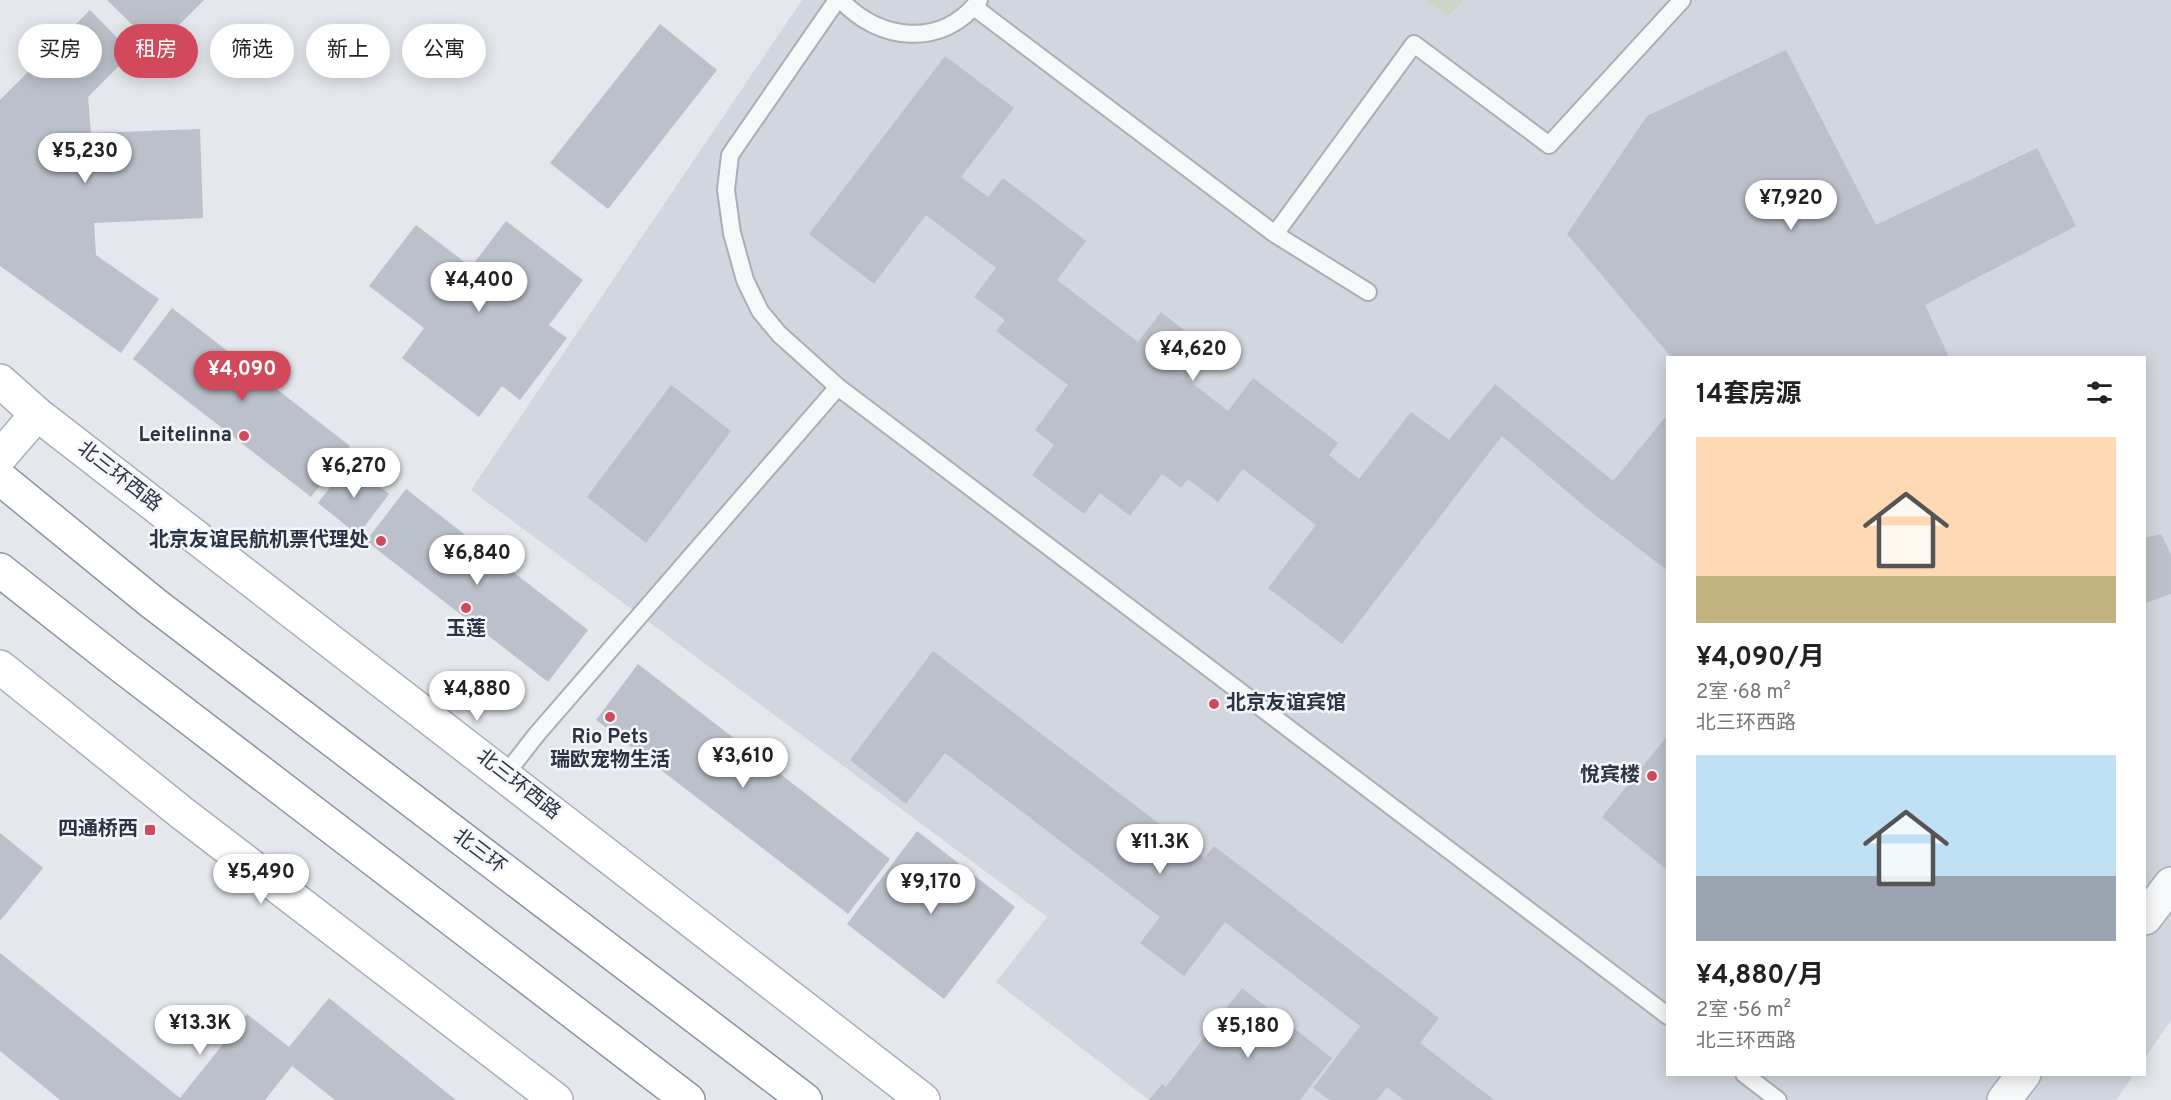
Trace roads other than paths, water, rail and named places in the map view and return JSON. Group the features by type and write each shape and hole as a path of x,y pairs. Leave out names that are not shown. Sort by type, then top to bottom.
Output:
{"main road":[{"name":"北三环西路","path":"0,381 38,414 924,1100"},
{"path":"0,413 38,414"},
{"path":"0,458 38,414"},
{"name":"北三环","path":"0,478 153,603 805,1100"},
{"path":"0,570 119,664 688,1100"},
{"path":"0,667 182,813 556,1100"}],"street":[{"path":"2146,917 2171,884"},
{"path":"2004,1100 2022,1076"}],"lane":[{"path":"1368,292 1275,234 976,3 959,19 942,28 923,33 904,34 867,23 839,0 730,155 726,190 732,233 745,280 760,311 779,334 838,387 1666,1014"},
{"path":"1275,234 1414,44 1548,146 1682,0"},
{"path":"505,775 537,734 838,387"},
{"path":"1747,1076 1778,1100"}],"place":[{"name":"Leitelinna","path":"244,436"},
{"name":"北京友谊民航机票代理处","path":"381,541"},
{"name":"玉莲","path":"466,608"},
{"name":"北京友谊宾馆","path":"1214,704"},
{"name":"Rio Pets 瑞欧宠物生活","path":"610,717"},
{"name":"悅宾楼","path":"1652,776"},
{"name":"四通桥西","path":"150,830"}]}
